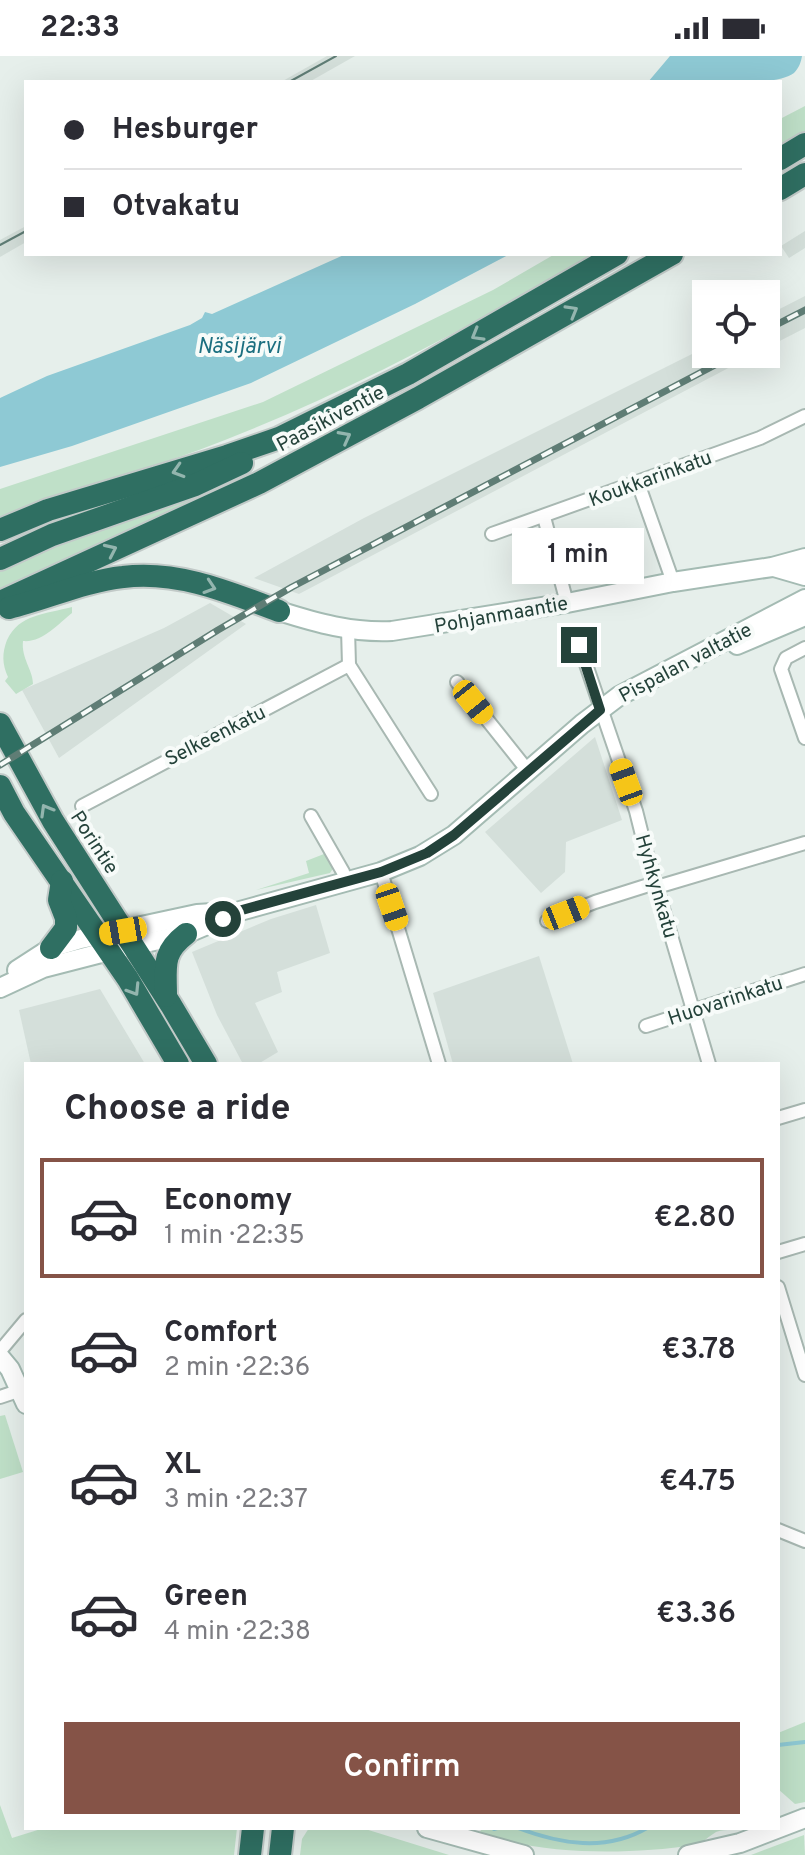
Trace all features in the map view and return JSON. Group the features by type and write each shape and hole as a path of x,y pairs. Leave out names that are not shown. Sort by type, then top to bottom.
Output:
{"highway":[{"path":"782,158 805,144"},
{"path":"782,188 805,174"},
{"name":"Paasikiventie","path":"0,530 48,510 279,438 408,374 614,256"},
{"name":"Paasikiventie","path":"2,609 40,583 259,483 418,398 668,256"},
{"path":"0,559 52,535 209,479 236,467 279,438"},
{"path":"2,609 121,577 140,576 201,583 279,611"},
{"name":"Porintie","path":"0,724 53,821 167,997 205,1062"},
{"path":"0,786 14,813 104,943 177,1062"},
{"path":"51,948 66,928 66,918 59,900 62,881"},
{"path":"167,997 166,958 169,950 186,934"},
{"path":"250,1855 253,1830"},
{"path":"280,1855 283,1830"}],"main road":[{"name":"Pohjanmaantie","path":"279,611 369,632 420,628 772,567 805,558"},
{"name":"Pohjanmaantie","path":"772,567 805,576"},
{"name":"Pispalan valtatie","path":"128,938 186,934 240,911 381,872 441,845 600,710 640,684 805,599"},
{"path":"700,652 732,647 805,616"},
{"name":"Pispalan valtatie","path":"0,986 51,948 128,938 197,914 240,911"},
{"name":"Pispalan valtatie","path":"0,986 104,943"},
{"path":"0,1354 23,1397"},
{"path":"781,1820 805,1818"},
{"path":"434,1830 524,1855"},
{"path":"688,1855 740,1843 763,1830"}],"street":[{"name":"Koukkarinkatu","path":"492,534 760,438 805,416"},
{"path":"638,483 673,582"},
{"path":"544,517 567,603"},
{"path":"348,629 349,665 431,794"},
{"name":"Hyhkynkatu","path":"577,638 636,811 708,1062"},
{"path":"805,648 786,658 781,669 805,738"},
{"name":"Selkeenkatu","path":"82,806 349,665"},
{"path":"457,682 528,771"},
{"path":"311,816 346,882"},
{"path":"547,921 595,902 805,843"},
{"path":"381,872 438,1062"},
{"name":"Huovarinkatu","path":"646,1026 805,974"},
{"path":"780,1117 805,1110"},
{"path":"780,1251 805,1244"},
{"path":"780,1294 805,1375"},
{"path":"0,1354 24,1323"},
{"path":"0,1397 23,1397"},
{"path":"780,1531 805,1541"}],"shaded area":[{"path":"327,56 355,56 313,80 285,80"},
{"path":"24,227 24,243 0,257 0,240"},
{"path":"805,231 805,248 789,258 782,245"},
{"path":"805,296 805,328 780,341 780,309"},
{"path":"692,354 692,368 728,368 299,594 254,578 364,518"},
{"path":"210,603 246,624 59,758 22,690 164,628"},
{"path":"595,737 622,820 566,842 565,872 541,893 485,832"},
{"path":"316,905 330,953 277,972 282,992 255,1003 278,1052 261,1062 242,1062 217,1015 192,952 271,919"},
{"path":"539,956 572,1062 452,1062 433,993"},
{"path":"100,989 144,1062 31,1062 19,1010"}],"green space":[{"path":"805,106 805,131 782,145 782,118"},
{"path":"552,256 591,256 504,306 367,378 273,421 197,451 0,518 0,489 263,402 493,290"},
{"path":"228,479 230,484 0,591 0,572 87,533"},
{"path":"72,607 72,613 49,632 37,639 23,641 33,684 16,694 5,681 8,677 3,658 12,631 34,616"},
{"path":"324,854 334,867 330,873 256,890 309,873 306,861"},
{"path":"5,1415 23,1472 0,1479 0,1416"},
{"path":"805,1722 805,1802 795,1804 780,1791 780,1732"},
{"path":"0,1805 12,1838 38,1830 237,1830 234,1855 0,1855"},
{"path":"308,1830 368,1830 449,1855 300,1855 302,1839"},
{"path":"724,1830 695,1845 615,1852 533,1846 507,1842 481,1835 480,1832"},
{"path":"804,1835 805,1855 751,1855"}],"water":[{"path":"670,56 802,56 794,73 772,80 650,80"},
{"name":"Näsijärvi","path":"342,256 506,256 251,383 72,446 0,467 0,398 47,376 190,325 202,318 205,312 212,314"}],"waterway":[{"path":"780,1745 805,1742"},
{"path":"524,1830 583,1843 615,1840 643,1830"}],"tram line":[{"path":"293,80 336,56"},
{"path":"0,245 24,232"}],"railway":[{"path":"780,323 805,310"},
{"path":"0,765 292,587 709,368"}],"route":[{"path":"223,919 242,910 381,872 427,853 454,835 600,710 579,645"}]}
